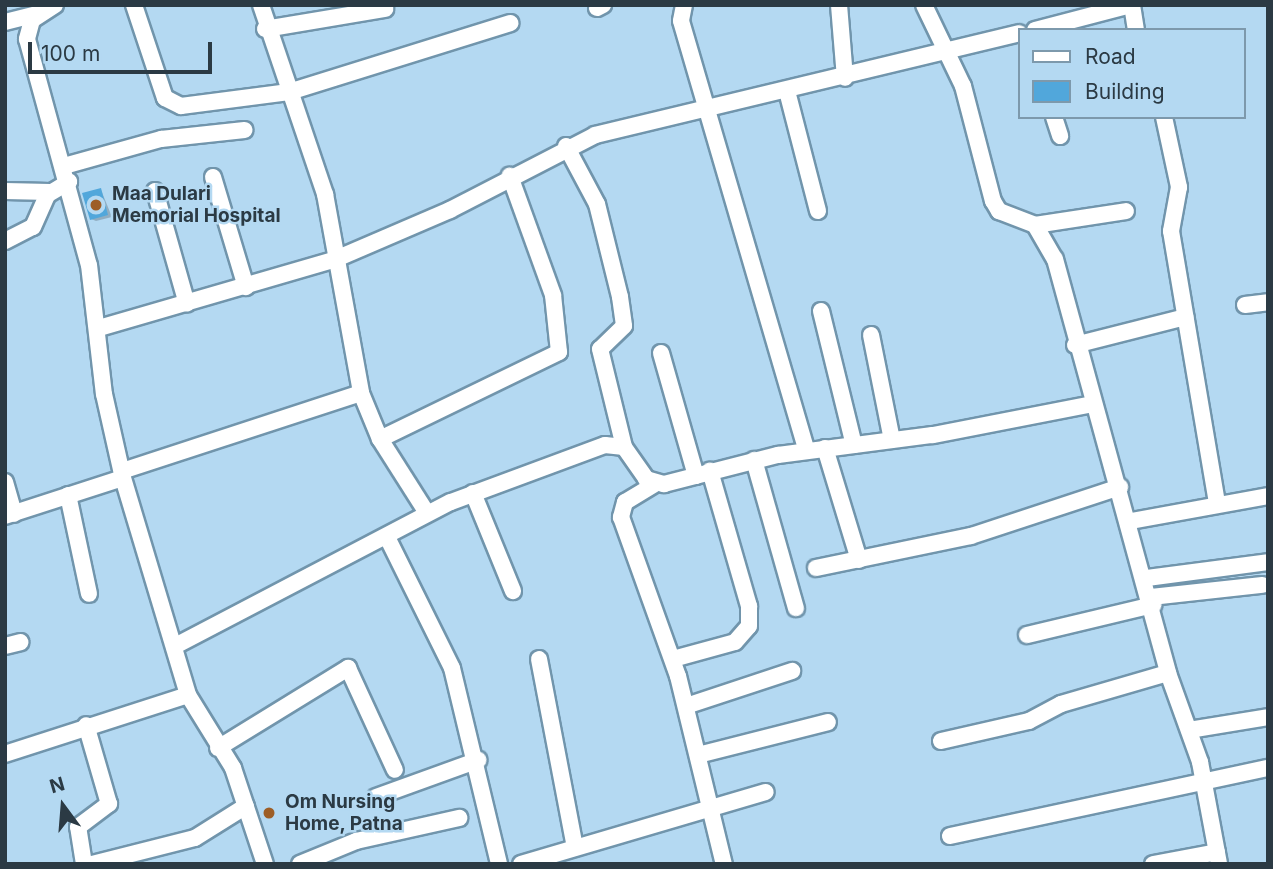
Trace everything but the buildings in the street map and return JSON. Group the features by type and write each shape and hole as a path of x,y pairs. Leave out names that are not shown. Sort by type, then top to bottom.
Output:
{"street":[{"path":"134,5 169,103 289,92 511,23"},
{"path":"261,5 265,29 318,171 361,393 380,439 427,513"},
{"path":"684,5 681,21 807,451"},
{"path":"839,5 845,78"},
{"path":"924,5 963,86 993,201 999,211 1035,225 1126,211"},
{"path":"1043,28 1131,5 1136,28"},
{"path":"5,22 53,7"},
{"path":"53,7 28,26 27,40 67,174 99,328 104,394 122,475 188,695 246,806 265,864"},
{"path":"265,29 385,9"},
{"path":"99,328 337,259 450,210 566,146 706,107 845,78 1018,33"},
{"path":"787,91 818,211"},
{"path":"1055,119 1059,136"},
{"path":"1164,119 1179,187 1170,217 1217,504"},
{"path":"5,241 33,227 50,192 67,174 161,139 245,130"},
{"path":"566,146 597,204 620,297 623,330 600,349 624,447 655,484"},
{"path":"380,439 559,352 553,295 510,176"},
{"path":"213,177 246,287"},
{"path":"5,191 50,192"},
{"path":"155,191 187,304"},
{"path":"1035,225 1055,259 1092,404 1131,521 1168,673 1203,779 1218,858 1153,864"},
{"path":"1245,305 1268,302"},
{"path":"821,311 854,445"},
{"path":"1075,345 1186,317"},
{"path":"871,335 892,440"},
{"path":"661,353 749,606 749,626 735,642 673,659"},
{"path":"5,482 9,515 361,393"},
{"path":"724,864 673,659 621,517 625,502 655,484 754,460 892,440 1092,404"},
{"path":"175,646 387,537 427,513 591,449 624,447"},
{"path":"825,448 859,560"},
{"path":"754,460 796,608"},
{"path":"816,568 971,536 1120,487"},
{"path":"473,493 513,591"},
{"path":"68,495 89,594"},
{"path":"1131,521 1268,496"},
{"path":"387,537 444,648 478,760 499,864"},
{"path":"1147,578 1268,562"},
{"path":"1027,635 1152,601 1262,585"},
{"path":"539,659 575,848"},
{"path":"218,748 348,668 395,770"},
{"path":"686,706 792,671"},
{"path":"941,741 1029,721 1061,704 1168,673"},
{"path":"5,754 86,725 188,695"},
{"path":"1189,730 1268,717"},
{"path":"698,755 828,722"},
{"path":"84,864 78,827 109,804 86,725"},
{"path":"376,797 478,760"},
{"path":"950,836 1203,779 1268,768"},
{"path":"522,864 766,792"},
{"path":"92,864 195,838 246,806"},
{"path":"300,864 348,843 459,818"}],"place":[{"name":"Maa Dulari Memorial Hospital","path":"96,205"},
{"name":"Om Nursing Home, Patna","path":"269,813"}]}
